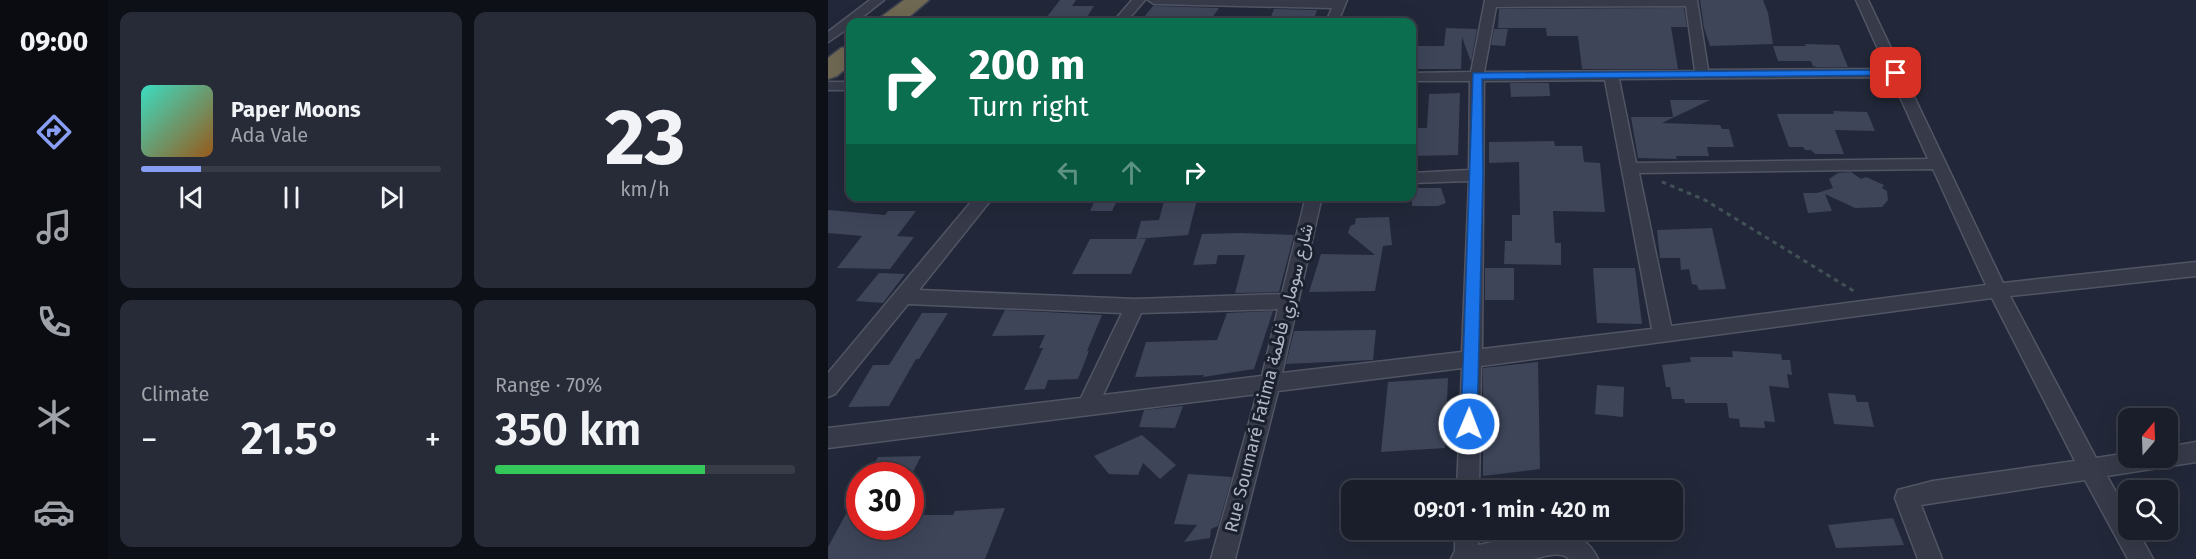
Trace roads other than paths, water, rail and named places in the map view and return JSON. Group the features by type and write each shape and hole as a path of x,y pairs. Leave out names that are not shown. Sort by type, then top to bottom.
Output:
{"highway":[{"path":"894,18 918,0"},
{"path":"828,70 846,56"}],"street":[{"path":"854,18 878,0"},
{"path":"1122,18 1138,0"},
{"path":"1154,0 1340,2 1334,18"},
{"path":"1862,0 1998,291 2090,468 2141,559"},
{"path":"1468,480 1477,175 1477,75 1490,1 1691,1 1702,74"},
{"path":"828,38 846,24"},
{"path":"1416,77 1896,73"},
{"path":"1611,74 1663,335"},
{"path":"828,86 846,86"},
{"path":"1630,168 1938,164"},
{"path":"1416,178 1477,175"},
{"path":"828,388 982,201"},
{"name":"Rue Soumaré Fatima شارع سوماري فاطمة","path":"1223,559 1270,384 1313,201"},
{"path":"828,438 1663,335 1879,305 2196,269"},
{"path":"905,297 1135,306 1290,301"},
{"path":"1087,407 1135,306"},
{"path":"2178,455 2196,452"},
{"path":"1930,559 1906,498 2118,464"},
{"path":"1466,540 1465,559 1557,543 1572,544 1586,559"}]}
